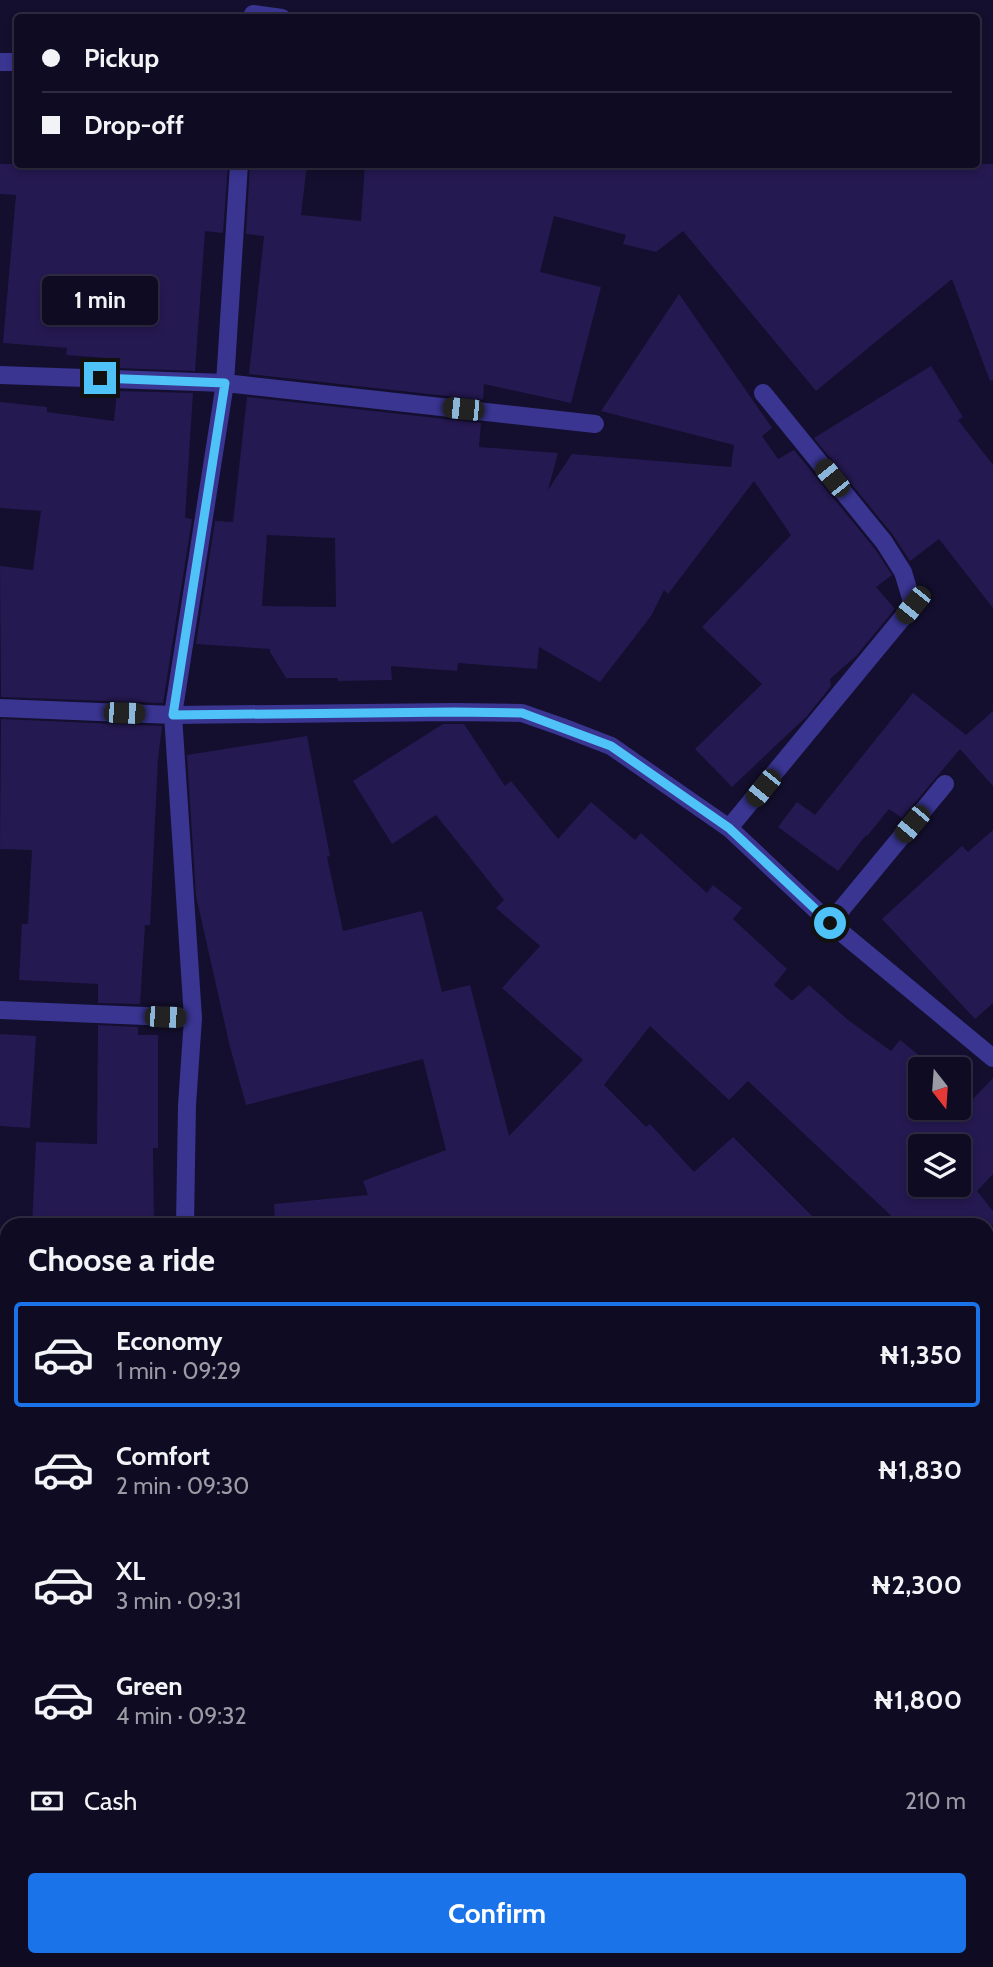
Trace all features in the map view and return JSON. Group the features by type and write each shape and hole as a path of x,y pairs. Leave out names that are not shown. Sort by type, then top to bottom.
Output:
{"street":[{"path":"185,1218 187,1105 193,1017 173,715 225,383 239,168"},
{"path":"0,375 225,383 595,424"},
{"path":"729,828 913,605 903,572 884,542 763,393"},
{"path":"0,708 173,715 522,713 611,746 729,828 830,923 992,1056"},
{"path":"830,923 945,784"},
{"path":"0,1010 193,1017"}],"building":[{"path":"0,164 14,164 14,168 228,168 223,233 205,231 195,371 119,368 120,359 66,355 67,348 3,343 16,195 0,194"},
{"path":"980,164 993,164 993,380 990,381 952,279 816,391 683,231 656,252 623,244 626,235 554,216 540,272 601,287 571,403 484,384 483,400 249,374 264,236 246,234 250,168 307,168 301,215 361,221 365,168 980,168"},
{"path":"679,294 772,428 762,436 778,459 794,450 875,549 892,575 876,587 895,609 856,656 830,679 831,686 807,716 732,787 695,749 762,684 702,627 791,535 754,481 668,594 664,590 651,616 600,682 539,647 537,669 458,663 457,671 391,666 392,680 338,681 338,678 286,678 270,649 196,644 215,521 233,522 247,397 481,423 479,447 558,453 548,490 572,454 731,467 734,445 601,411","holes":["267,535 335,538 336,607 262,606"]},
{"path":"931,366 963,417 958,420 993,465 993,608 939,539 910,561 893,535 814,438"},
{"path":"117,391 193,393 185,518 192,519 163,703 1,697 0,566 33,570 41,511 0,508 0,402 47,407 47,412 114,421"},
{"path":"913,693 966,735 993,711 993,786 960,749 902,818 889,809 838,871 778,827 797,802 815,815"},
{"path":"1,719 162,726 150,925 145,925 140,1004 98,1003 98,984 19,980 22,924 28,924 32,850 0,849"},
{"path":"443,724 464,724 505,786 511,781 558,839 591,802 635,840 641,833 707,893 713,885 742,908 733,919 787,969 774,985 792,1001 809,985 848,1020 891,1051 900,1040 921,1057 908,1057 908,1120 971,1120 971,1099 993,1078 993,1174 977,1191 993,1211 993,1218 894,1218 748,1081 729,1100 650,1026 604,1085 646,1127 650,1124 694,1172 733,1137 814,1218 275,1218 274,1204 368,1195 363,1181 446,1150 423,1059 246,1105 196,896 187,755 307,736 330,856 327,857 343,931 422,911 442,992 470,985 509,1136 583,1060 502,988 540,946 496,908 504,900 436,815 392,844 353,781"},
{"path":"993,830 993,1003 975,1019 882,919 962,846 968,852"},
{"path":"98,1025 138,1027 138,1035 158,1035 158,1148 153,1148 154,1218 32,1218 36,1142 97,1144"},
{"path":"0,1034 36,1036 30,1128 0,1126"}],"route":[{"path":"100,378 225,383 173,715 522,713 611,746 729,828 830,923"}]}
